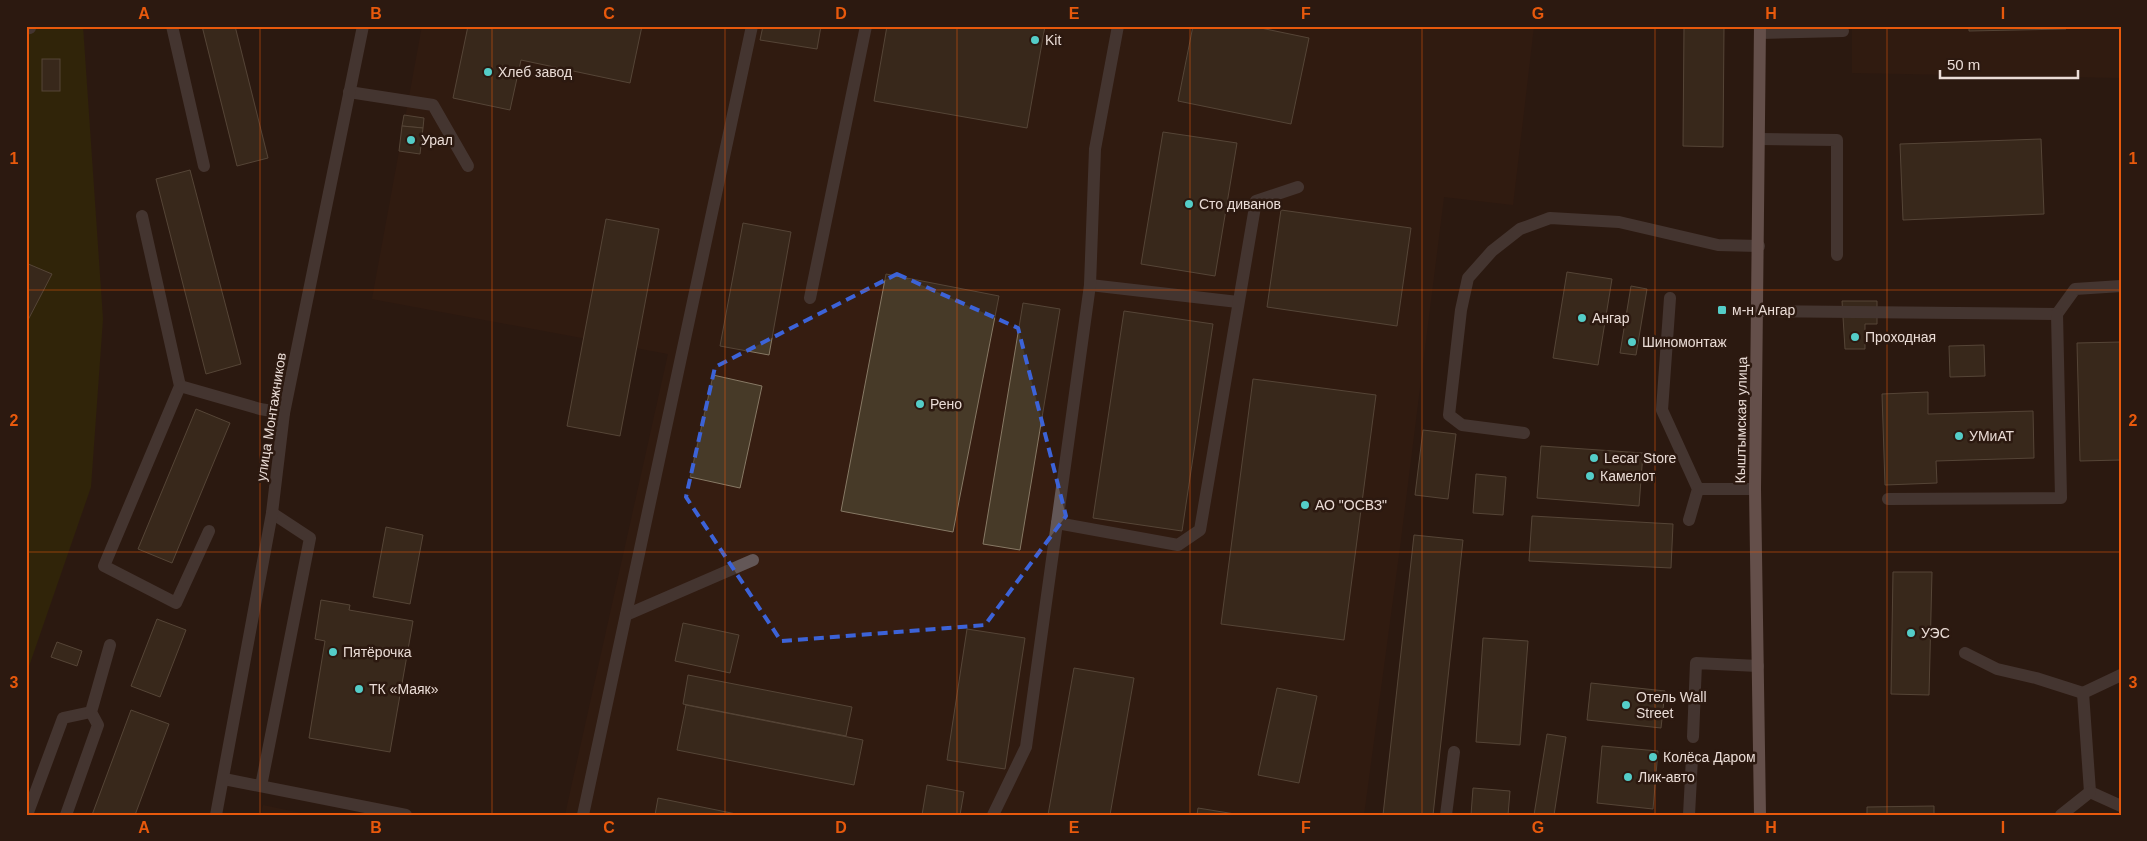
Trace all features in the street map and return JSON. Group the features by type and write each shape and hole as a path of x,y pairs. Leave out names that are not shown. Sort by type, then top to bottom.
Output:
{"main road":[{"name":"Кыштымская улица","path":"1760,30 1756,489 1760,815"}],"street":[{"path":"172,26 204,166"},
{"name":"улица Монтажников","path":"216,815 272,513 284,413 363,26"},
{"path":"584,815 752,26"},
{"path":"810,298 866,26"},
{"path":"993,815 1026,747 1090,285 1094,149 1118,26"},
{"path":"1760,30 1843,31"},
{"path":"350,92 433,105 468,166"},
{"path":"1760,139 1837,140 1837,255"},
{"path":"1057,523 1178,545 1200,530 1256,201 1298,187"},
{"path":"142,216 180,386 104,566 176,603 209,531"},
{"path":"1524,433 1462,425 1449,415 1461,310 1468,278 1492,252 1520,229 1550,218 1619,222 1718,244 1758,246"},
{"path":"1090,285 1238,302"},
{"path":"1888,499 2061,498 2057,314 2076,289 2121,286"},
{"path":"1670,298 1662,410 1698,489 1689,520"},
{"path":"1758,311 2057,314"},
{"path":"180,386 260,409 284,413"},
{"path":"1698,489 1756,489"},
{"path":"261,786 310,538 272,513"},
{"path":"626,615 753,560"},
{"path":"66,815 98,725 91,712 110,645"},
{"path":"1965,653 1997,668 2083,693 2121,675"},
{"path":"1693,737 1696,663 1758,666"},
{"path":"2083,693 2090,792"},
{"path":"27,815 62,718 91,712"},
{"path":"1446,815 1454,752"},
{"path":"1689,815 1692,758"},
{"path":"224,779 406,815"},
{"path":"2090,792 2121,806"},
{"path":"2061,815 2090,792"}],"highlighted area":[{"path":"897,274 1018,328 1066,516 985,625 781,641 686,497 715,367"}],"shaded area":[{"path":"26,26 83,26 103,319 91,487 26,675"},
{"path":"422,26 1534,26 1513,205 1444,197 1364,815 565,815 668,354 372,299"},
{"path":"1852,26 2121,26 2121,78 1852,73"},
{"path":"263,805 310,815 261,815"}],"building":[{"path":"202,26 235,26 268,158 237,166"},
{"name":"Хлеб завод","path":"468,26 642,26 630,83 521,60 510,110 453,98"},
{"path":"763,26 821,26 817,49 760,40"},
{"path":"887,26 1045,26 1027,128 874,101"},
{"path":"1193,26 1251,26 1309,38 1291,124 1178,101"},
{"path":"1684,26 1724,26 1723,147 1683,146"},
{"path":"1969,26 2066,26 2066,29 1969,31"},
{"path":"42,59 60,59 60,91 42,91"},
{"path":"404,115 424,118 423,128 402,126"},
{"name":"Урал","path":"402,126 423,128 420,154 399,151"},
{"name":"Сто диванов","path":"1163,132 1237,143 1215,276 1141,264"},
{"path":"2041,139 2044,214 1903,220 1900,144"},
{"path":"190,170 241,364 206,374 156,179"},
{"path":"1281,210 1411,228 1397,326 1267,307"},
{"path":"606,219 659,229 620,436 567,426"},
{"path":"743,223 791,232 769,355 720,346"},
{"path":"26,263 52,274 28,320 26,320"},
{"name":"Ангар","path":"1567,272 1612,279 1598,365 1553,358"},
{"name":"Рено","path":"886,274 999,296 953,532 841,511"},
{"path":"1631,286 1647,289 1636,355 1620,353"},
{"name":"Проходная","path":"1842,301 1877,301 1877,324 1865,324 1865,349 1845,349"},
{"path":"1023,303 1060,309 1020,550 983,544"},
{"path":"1124,311 1213,324 1182,531 1093,518"},
{"path":"2121,342 2121,460 2080,461 2077,343"},
{"path":"1984,345 1985,376 1950,377 1949,346"},
{"path":"713,375 762,386 740,488 690,477"},
{"path":"1253,379 1376,395 1344,640 1221,624"},
{"name":"УМиАТ","path":"1928,392 1928,414 2033,411 2034,458 1936,461 1937,483 1885,485 1882,394"},
{"path":"196,409 230,423 172,563 138,549"},
{"path":"1423,430 1456,434 1448,499 1415,495"},
{"name":"Камелот","path":"1541,446 1643,453 1639,506 1537,498"},
{"path":"1476,474 1506,477 1503,515 1473,513"},
{"path":"1532,516 1673,524 1671,568 1529,561"},
{"path":"386,527 423,535 410,604 373,597"},
{"path":"1414,535 1463,540 1433,815 1383,815"},
{"name":"УЭС","path":"1893,572 1932,572 1929,695 1891,694"},
{"name":"ТК «Маяк»","path":"321,600 350,605 349,610 413,621 390,752 309,738 325,641 315,639"},
{"path":"157,619 186,630 160,697 131,686"},
{"path":"683,623 739,635 730,673 675,661"},
{"path":"967,629 1025,638 1005,769 947,760"},
{"path":"1483,638 1528,641 1520,745 1476,742"},
{"path":"57,642 82,651 77,666 51,657"},
{"path":"1074,668 1134,678 1110,815 1048,815"},
{"path":"688,675 852,707 846,736 683,704"},
{"name":"Отель Wall Street","path":"1591,683 1665,691 1661,728 1587,720"},
{"path":"1277,688 1317,696 1299,783 1258,775"},
{"path":"686,705 863,740 854,785 677,750"},
{"path":"131,710 169,724 135,815 92,815"},
{"path":"1547,734 1566,737 1554,815 1534,815"},
{"name":"Лик-авто","path":"1602,746 1658,751 1653,809 1597,803"},
{"path":"927,785 964,792 960,815 922,815"},
{"path":"1473,788 1510,791 1508,815 1471,815"},
{"path":"658,798 741,815 655,815"},
{"path":"1934,806 1934,815 1867,815 1867,807"},
{"path":"1198,808 1241,815 1197,815"}],"place":[{"name":"Kit","path":"1035,40"},
{"name":"Хлеб завод","path":"488,72"},
{"name":"Урал","path":"411,140"},
{"name":"Сто диванов","path":"1189,204"},
{"name":"м-н Ангар","path":"1722,310"},
{"name":"Ангар","path":"1582,318"},
{"name":"Проходная","path":"1855,337"},
{"name":"Шиномонтаж","path":"1632,342"},
{"name":"Рено","path":"920,404"},
{"name":"УМиАТ","path":"1959,436"},
{"name":"Lecar Store","path":"1594,458"},
{"name":"Камелот","path":"1590,476"},
{"name":"АО \"ОСВЗ\"","path":"1305,505"},
{"name":"УЭС","path":"1911,633"},
{"name":"Пятёрочка","path":"333,652"},
{"name":"ТК «Маяк»","path":"359,689"},
{"name":"Отель Wall Street","path":"1626,705"},
{"name":"Колёса Даром","path":"1653,757"},
{"name":"Лик-авто","path":"1628,777"}]}
